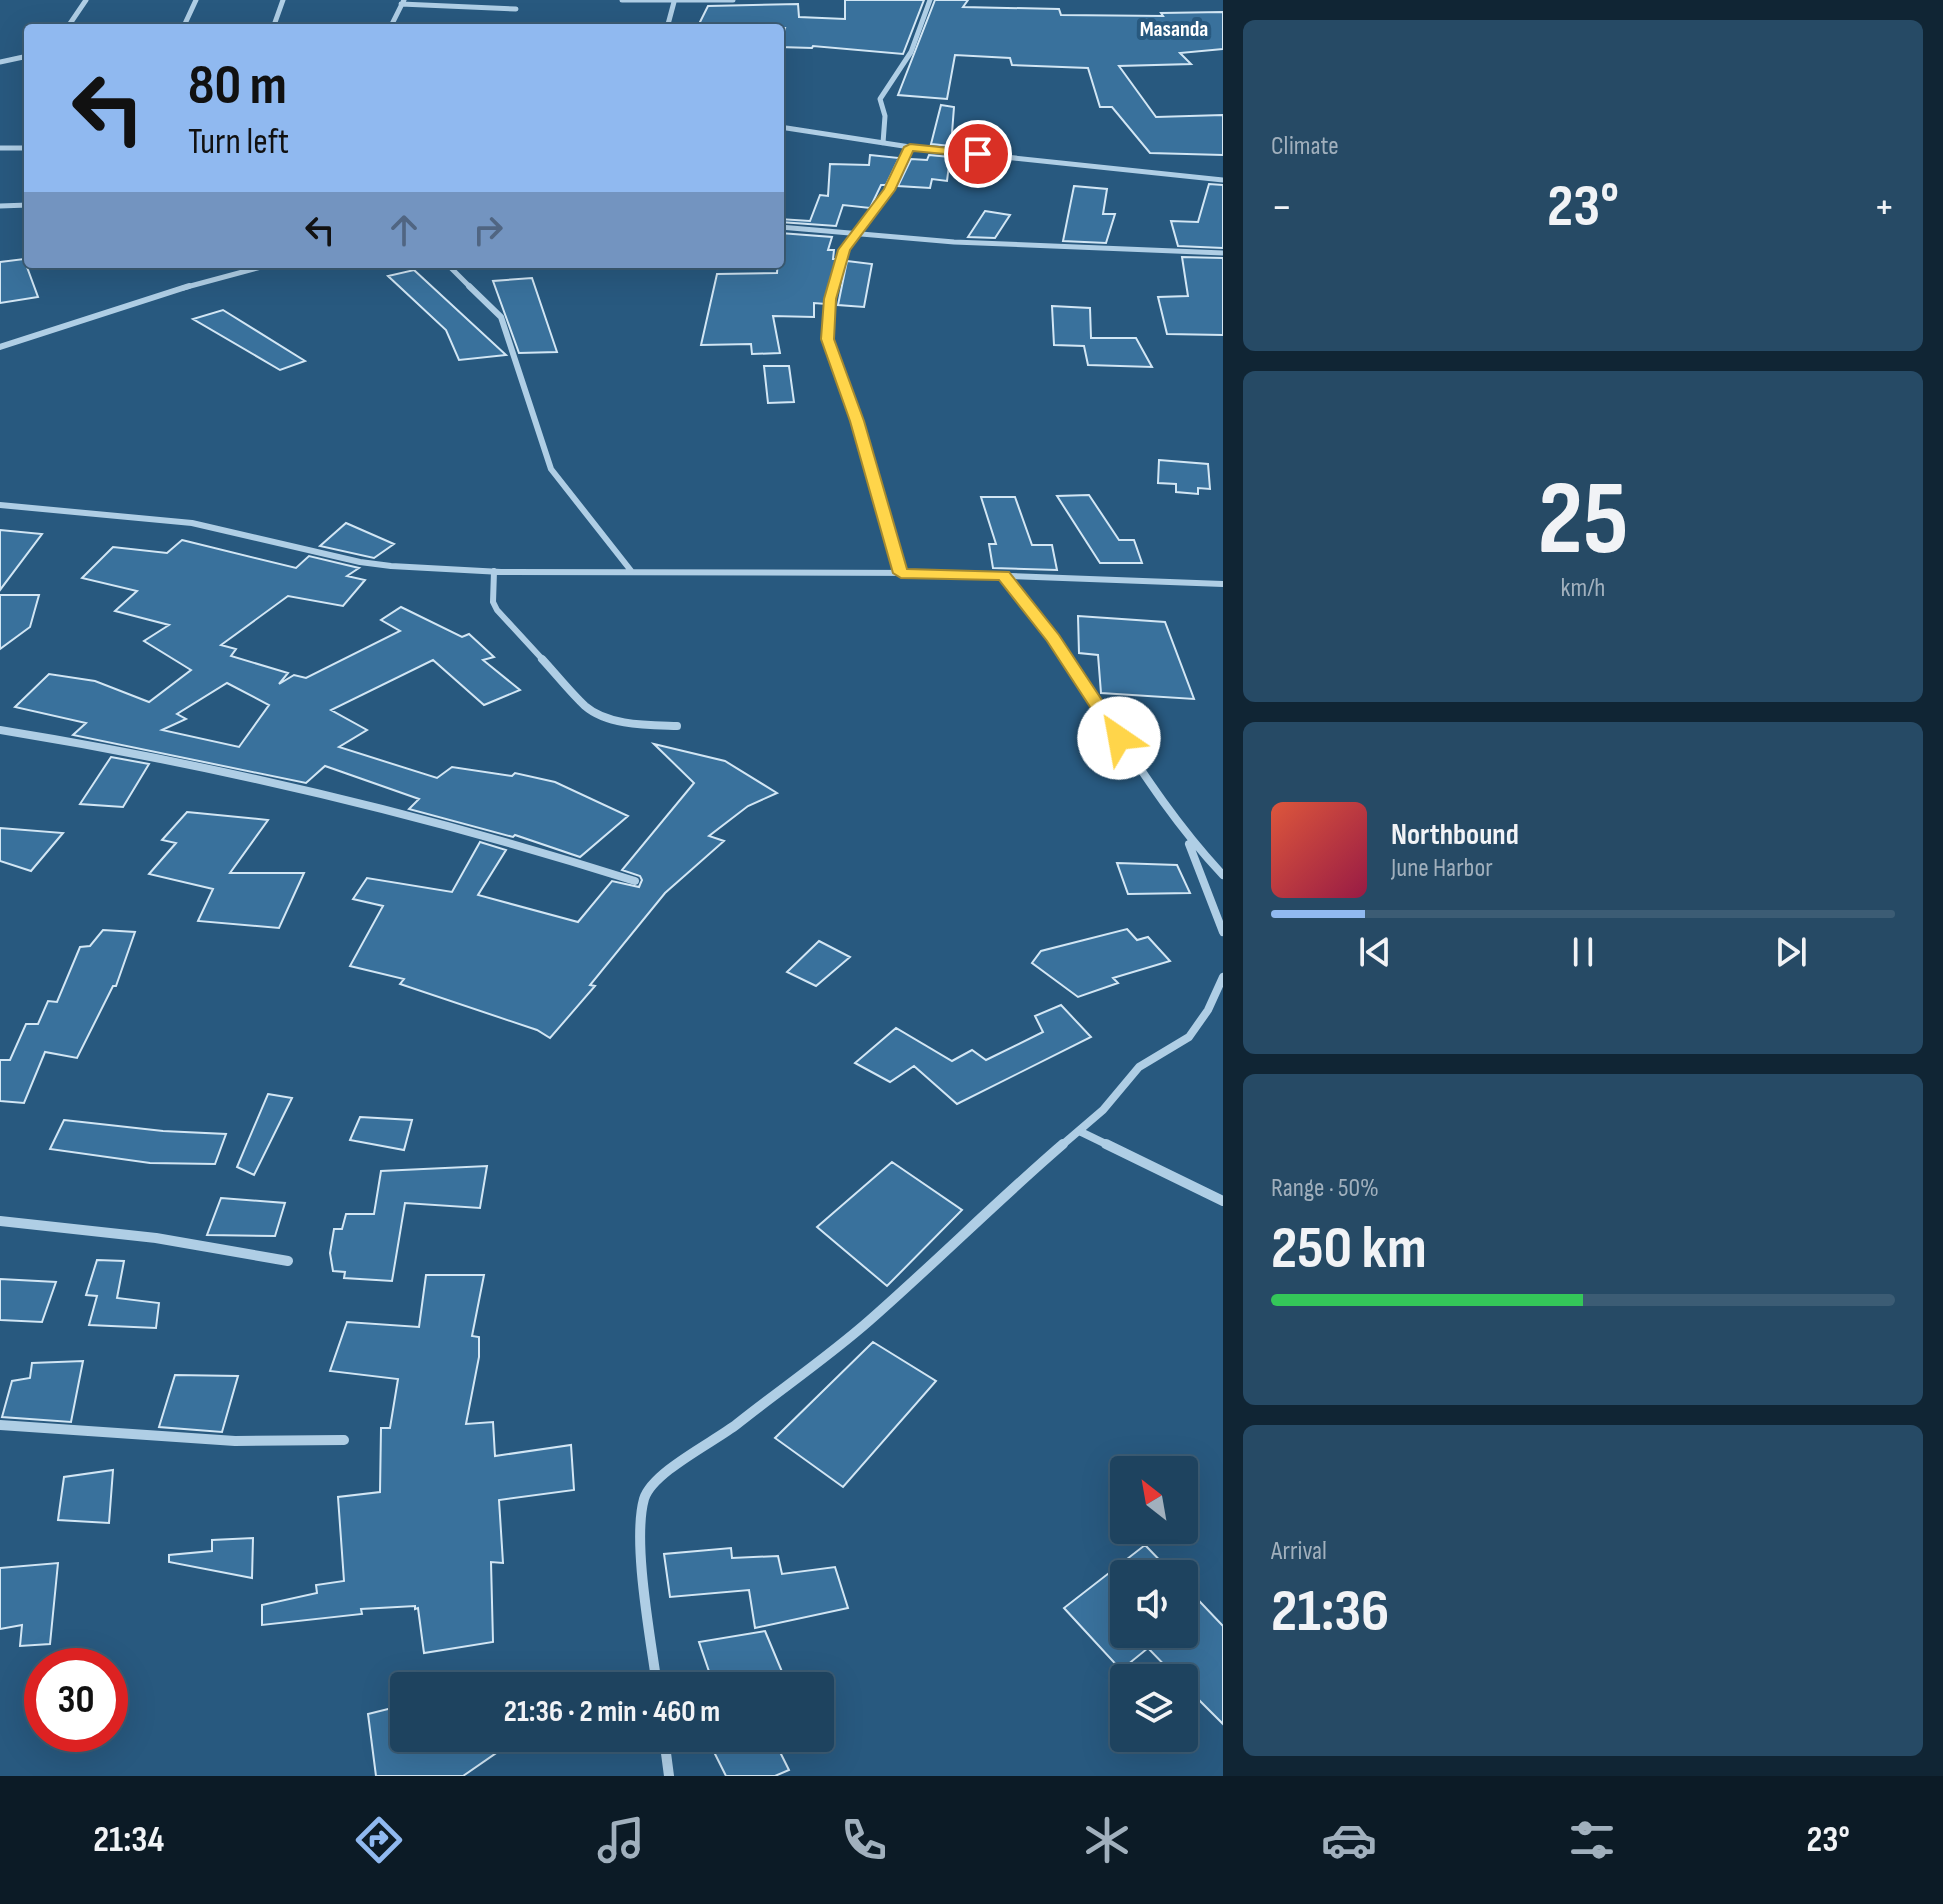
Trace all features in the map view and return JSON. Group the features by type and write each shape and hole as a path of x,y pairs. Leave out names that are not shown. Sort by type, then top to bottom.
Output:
{"street":[{"path":"70,24 86,0"},
{"path":"185,24 196,0"},
{"path":"274,24 283,0"},
{"path":"622,0 733,0"},
{"path":"883,143 885,116 880,99 908,59 922,29 930,0"},
{"path":"392,24 402,2 516,9"},
{"path":"668,24 674,2"},
{"path":"0,62 24,57"},
{"path":"784,128 910,147 1223,180"},
{"path":"901,573 857,421 828,339 834,285 844,250 890,190 910,147"},
{"path":"0,148 24,148"},
{"path":"0,206 24,205"},
{"path":"784,227 1104,250 1223,253"},
{"path":"0,347 254,268"},
{"path":"451,268 501,317 551,469 632,572"},
{"path":"0,505 192,523 375,564 494,571 901,573 1223,584"},
{"path":"494,571 493,602 497,610 587,708 605,719 677,726"},
{"path":"1004,576 1053,639 1151,788 1185,833 1223,875"},
{"path":"0,730 219,771 392,810 509,840 635,881"},
{"path":"1185,833 1223,932"},
{"path":"655,1672 645,1599 641,1535 644,1497 671,1467 729,1430 869,1321 999,1199 1103,1110 1139,1067 1189,1037 1208,1010 1223,977"},
{"path":"1079,1131 1223,1201"},
{"path":"0,1221 156,1238 288,1261"},
{"path":"0,1425 235,1441 344,1440"},
{"path":"666,1752 669,1776"}],"building":[{"path":"845,0 924,0 903,54 813,46 784,47 784,24 699,24 708,6 798,4 799,17 845,19"},
{"path":"935,0 968,0 963,7 1059,9 1061,15 1163,16 1161,13 1223,12 1223,49 1180,53 1191,64 1119,66 1156,117 1223,115 1223,155 1150,153 1112,107 1100,107 1088,68 1012,65 1010,58 955,55 947,99 898,95"},
{"path":"941,105 954,107 951,146 931,144"},
{"path":"870,155 899,158 870,208 843,205 836,226 784,222 784,219 810,221 820,195 828,196 830,164 869,165"},
{"path":"929,155 950,157 947,181 932,179 930,188 898,186 911,159 927,160"},
{"path":"1209,184 1223,185 1223,248 1178,246 1171,221 1198,222"},
{"path":"1074,186 1107,189 1103,214 1115,214 1106,243 1063,241"},
{"path":"985,211 1010,215 995,238 968,237"},
{"path":"784,233 832,237 828,250 834,250 833,259 836,259 826,304 814,303 814,317 773,316 780,353 752,354 751,344 701,345 717,274 777,273 777,268 784,268"},
{"path":"1182,257 1223,258 1223,335 1167,334 1158,297 1188,296"},
{"path":"24,259 24,268 27,268 38,297 0,303 0,262"},
{"path":"847,261 872,264 864,307 838,305"},
{"path":"414,270 506,355 459,360 446,330 388,276"},
{"path":"532,278 557,352 519,353 493,281"},
{"path":"1052,306 1090,308 1091,338 1136,338 1152,367 1088,365 1084,346 1054,345"},
{"path":"223,310 305,361 280,370 193,319"},
{"path":"764,366 789,366 794,402 768,403"},
{"path":"1159,460 1208,464 1210,489 1198,488 1198,494 1176,492 1176,484 1158,483"},
{"path":"1089,495 1119,540 1134,540 1142,563 1100,563 1057,496"},
{"path":"981,497 1015,497 1032,545 1052,545 1057,570 993,568 989,544 996,544"},
{"path":"346,523 394,544 374,558 320,546"},
{"path":"0,530 42,534 0,590"},
{"path":"182,540 296,568 309,556 359,568 347,576 365,580 343,606 288,596 221,645 236,649 231,656 288,673 279,684 294,675 306,678 400,631 381,620 401,607 462,637 469,634 494,657 483,660 520,690 484,705 433,660 331,710 367,730 339,747 437,778 452,767 512,776 515,773 555,782 628,816 580,857 515,835 513,837 409,809 419,799 325,766 306,783 73,735 86,723 15,707 49,674 95,681 149,702 191,670 144,641 169,625 115,611 137,591 82,578 113,547 167,553","holes":["227,683 269,705 239,747 162,730 186,719 177,714"]},
{"path":"0,595 39,595 30,627 0,649"},
{"path":"1078,616 1165,622 1194,699 1101,693 1098,655 1079,653"},
{"path":"654,744 725,761 777,793 748,806 709,836 724,841 665,893 590,985 595,986 550,1038 537,1030 400,984 404,979 350,966 383,906 353,899 367,878 452,892 480,842 506,850 478,895 578,922 612,881 639,887 640,876 622,870 694,783"},
{"path":"111,757 149,764 123,807 80,804"},
{"path":"187,812 268,820 230,873 304,873 279,928 198,921 213,889 149,874 176,843 162,840"},
{"path":"0,828 63,833 31,871 0,861"},
{"path":"1117,863 1177,865 1190,893 1128,894"},
{"path":"1127,929 1137,940 1148,937 1170,961 1113,978 1118,983 1078,997 1032,963 1041,951"},
{"path":"103,930 135,932 116,986 113,986 77,1058 45,1052 24,1103 0,1101 0,1060 10,1060 26,1024 38,1024 48,1001 57,1002 80,947 90,946"},
{"path":"819,941 850,957 816,986 787,972"},
{"path":"1061,1005 1091,1037 957,1104 914,1066 890,1082 855,1063 896,1028 952,1061 972,1050 986,1060 1043,1032 1035,1016"},
{"path":"268,1094 292,1098 254,1175 237,1167"},
{"path":"360,1117 412,1120 404,1150 350,1140"},
{"path":"64,1120 163,1131 226,1134 215,1164 150,1163 50,1149"},
{"path":"892,1162 962,1210 887,1286 817,1227"},
{"path":"487,1166 480,1208 405,1203 392,1281 344,1278 345,1272 333,1271 330,1253 334,1229 342,1229 346,1214 374,1214 381,1171"},
{"path":"221,1198 285,1203 275,1236 207,1235"},
{"path":"97,1260 124,1261 117,1298 159,1303 156,1328 89,1325 97,1296 86,1295"},
{"path":"426,1275 484,1275 472,1336 479,1337 479,1357 466,1424 493,1422 495,1456 571,1445 574,1490 499,1500 503,1563 491,1562 493,1642 424,1653 418,1608 415,1609 415,1606 361,1609 362,1614 262,1625 262,1605 317,1593 316,1585 344,1581 338,1497 380,1492 381,1428 390,1428 398,1379 330,1371 347,1322 419,1327"},
{"path":"0,1279 56,1282 42,1322 0,1320"},
{"path":"873,1342 936,1381 843,1487 775,1438"},
{"path":"83,1361 71,1422 2,1417 12,1381 30,1378 32,1363"},
{"path":"175,1375 238,1376 222,1432 159,1427"},
{"path":"113,1470 109,1523 58,1520 64,1477"},
{"path":"253,1538 252,1578 169,1562 169,1555 212,1551 212,1540"},
{"path":"1145,1545 1159,1560 1126,1560"},
{"path":"731,1548 732,1558 778,1556 782,1574 835,1567 848,1608 755,1628 749,1590 670,1597 664,1554"},
{"path":"58,1563 50,1644 20,1646 22,1625 0,1629 0,1568"},
{"path":"1110,1572 1110,1648 1148,1648 1128,1664 1115,1664 1064,1608"},
{"path":"1198,1600 1223,1626 1223,1724 1198,1699 1198,1664 1163,1664 1148,1648 1198,1648"},
{"path":"765,1631 782,1672 709,1672 699,1642"},
{"path":"390,1708 390,1752 498,1752 463,1776 376,1776 368,1714"},
{"path":"714,1752 780,1752 789,1770 775,1776 726,1776"}],"district":[{"name":"Masanda","path":"1174,29"}],"route":[{"path":"978,154 910,147 894,184 844,250 830,299 828,339 857,421 901,573 1004,576 1053,639 1119,738"}]}
